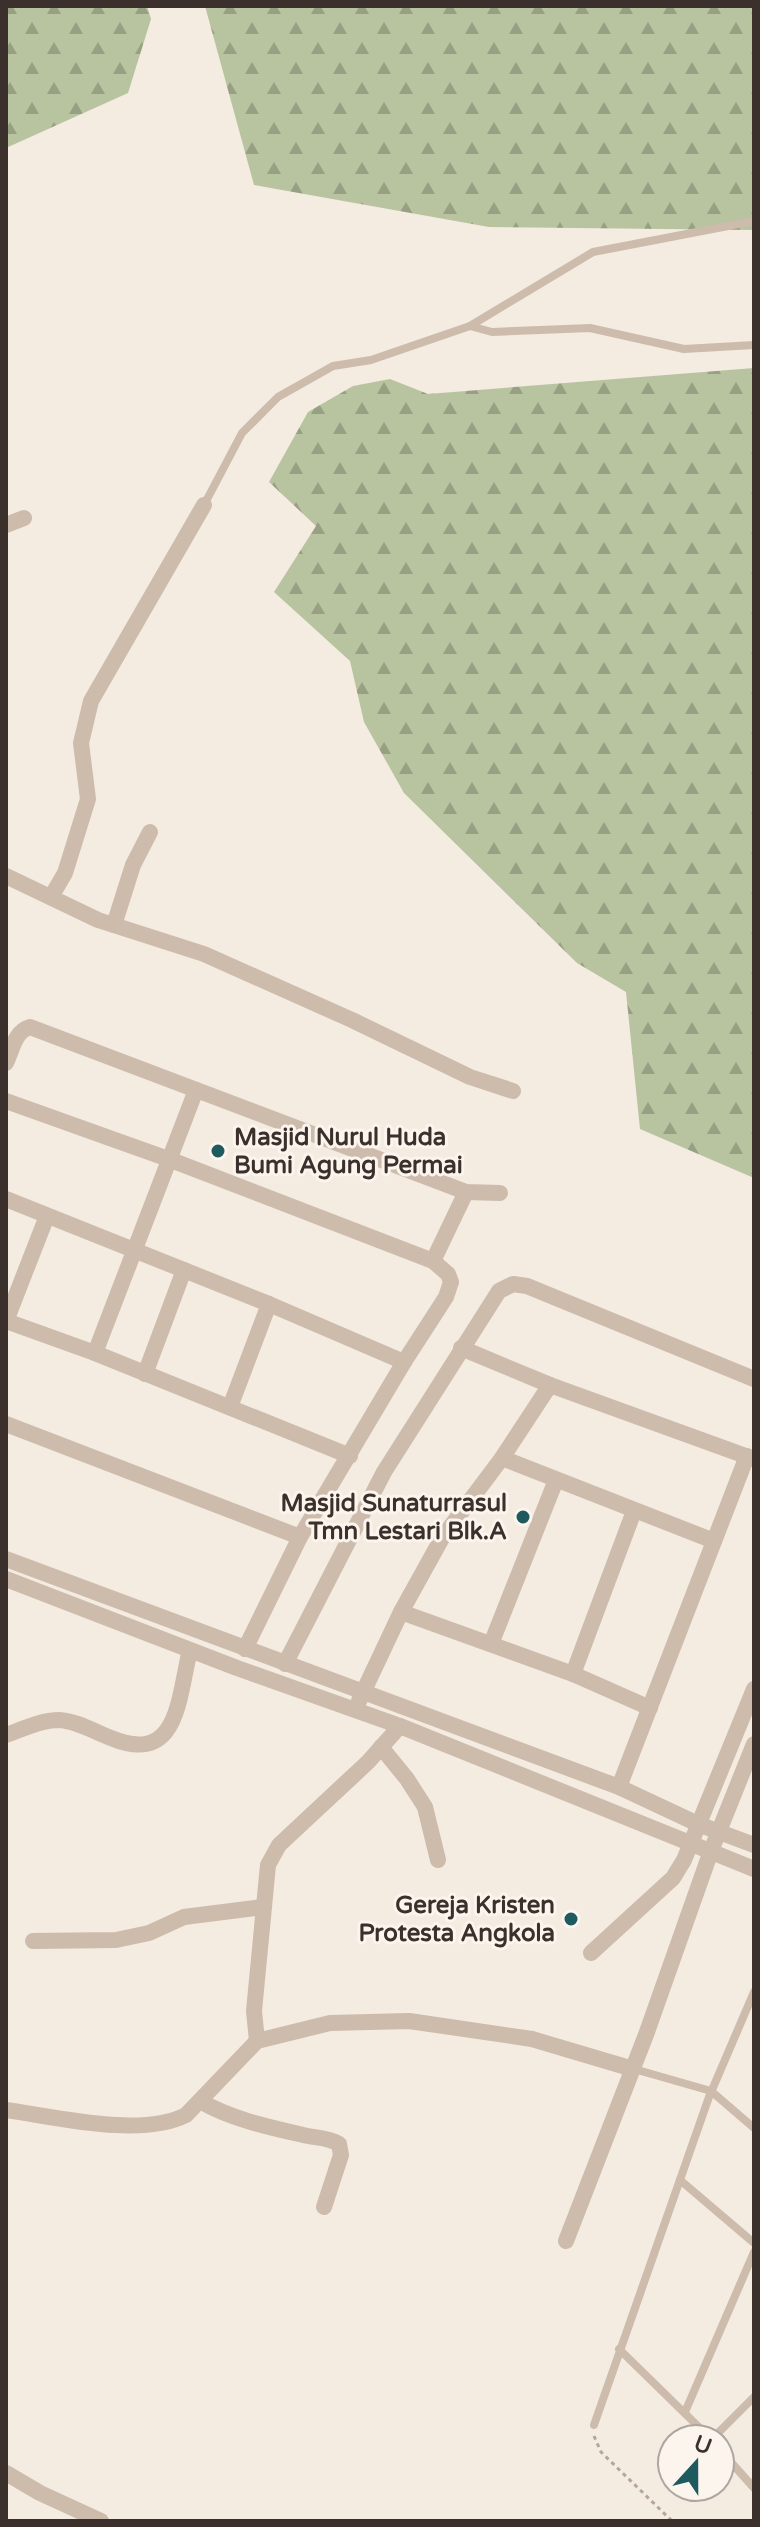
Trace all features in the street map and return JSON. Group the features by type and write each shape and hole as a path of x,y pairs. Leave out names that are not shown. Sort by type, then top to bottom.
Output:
{"street":[{"path":"51,897 65,873 88,799 81,743 91,701 204,505"},
{"path":"6,525 24,518"},
{"path":"114,925 133,865 150,832"},
{"path":"6,876 114,925 204,954 470,1077 513,1091"},
{"path":"6,1063 17,1036 30,1027 466,1192 500,1193"},
{"path":"95,1353 196,1090"},
{"path":"6,1101 171,1160 433,1261 448,1274 451,1282 446,1297 300,1537 245,1649"},
{"path":"433,1261 466,1192"},
{"path":"6,1199 269,1304 404,1362"},
{"path":"47,1216 6,1321 95,1353 350,1456"},
{"path":"145,1374 184,1270"},
{"path":"285,1664 384,1472 499,1291 513,1284 521,1285 754,1379"},
{"path":"230,1407 269,1304"},
{"path":"461,1348 550,1385 750,1458 714,1541 619,1787"},
{"path":"354,1711 401,1612 442,1538 502,1458 550,1385"},
{"path":"6,1424 300,1537"},
{"path":"502,1458 714,1541"},
{"path":"491,1644 556,1480"},
{"path":"573,1674 634,1511"},
{"path":"6,1559 619,1787 698,1824 754,1845"},
{"path":"6,1579 400,1726 754,1869"},
{"path":"401,1612 573,1674 650,1708"},
{"path":"6,1735 47,1721 63,1720 122,1743 139,1747 154,1743 172,1724 190,1650"},
{"path":"591,1953 673,1878 754,1689"},
{"path":"257,2041 254,2011 268,1865 279,1845 400,1726"},
{"path":"566,2241 754,1744"},
{"path":"381,1747 425,1807 438,1860"},
{"path":"33,1941 116,1940 149,1933 184,1917 263,1907"},
{"path":"6,2110 122,2126 155,2126 173,2122 186,2115 257,2041 330,2023 409,2021 532,2039 633,2069"},
{"path":"200,2101 217,2111 339,2144 341,2155 324,2207"},
{"path":"6,2473 40,2493 101,2521"}],"lane":[{"path":"204,505 242,433 278,397 333,366 371,360 470,326 593,252 754,221"},
{"path":"470,326 492,332 590,328 684,349 754,345"},
{"path":"594,2425 711,2091 752,2006 754,1992"},
{"path":"633,2069 711,2091 754,2128"},
{"path":"680,2180 754,2243"},
{"path":"685,2412 754,2252"},
{"path":"619,2349 696,2423"},
{"path":"727,2423 754,2397"},
{"path":"736,2468 754,2488"}],"path":[{"path":"594,2425 595,2440 601,2452 672,2521"}],"green space":[{"path":"6,6 147,6 151,19 128,93 6,148"},
{"path":"205,6 754,6 754,230 489,227 254,185"},
{"path":"754,368 754,1178 640,1129 626,992 577,963 404,793 364,722 350,661 274,592 316,526 269,482 308,412 353,386 390,379 428,394"}],"place":[{"name":"Masjid Nurul Huda Bumi Agung Permai","path":"218,1151"},
{"name":"Masjid Sunaturrasul Tmn Lestari Blk.A","path":"523,1517"},
{"name":"Gereja Kristen Protesta Angkola","path":"571,1919"}]}
